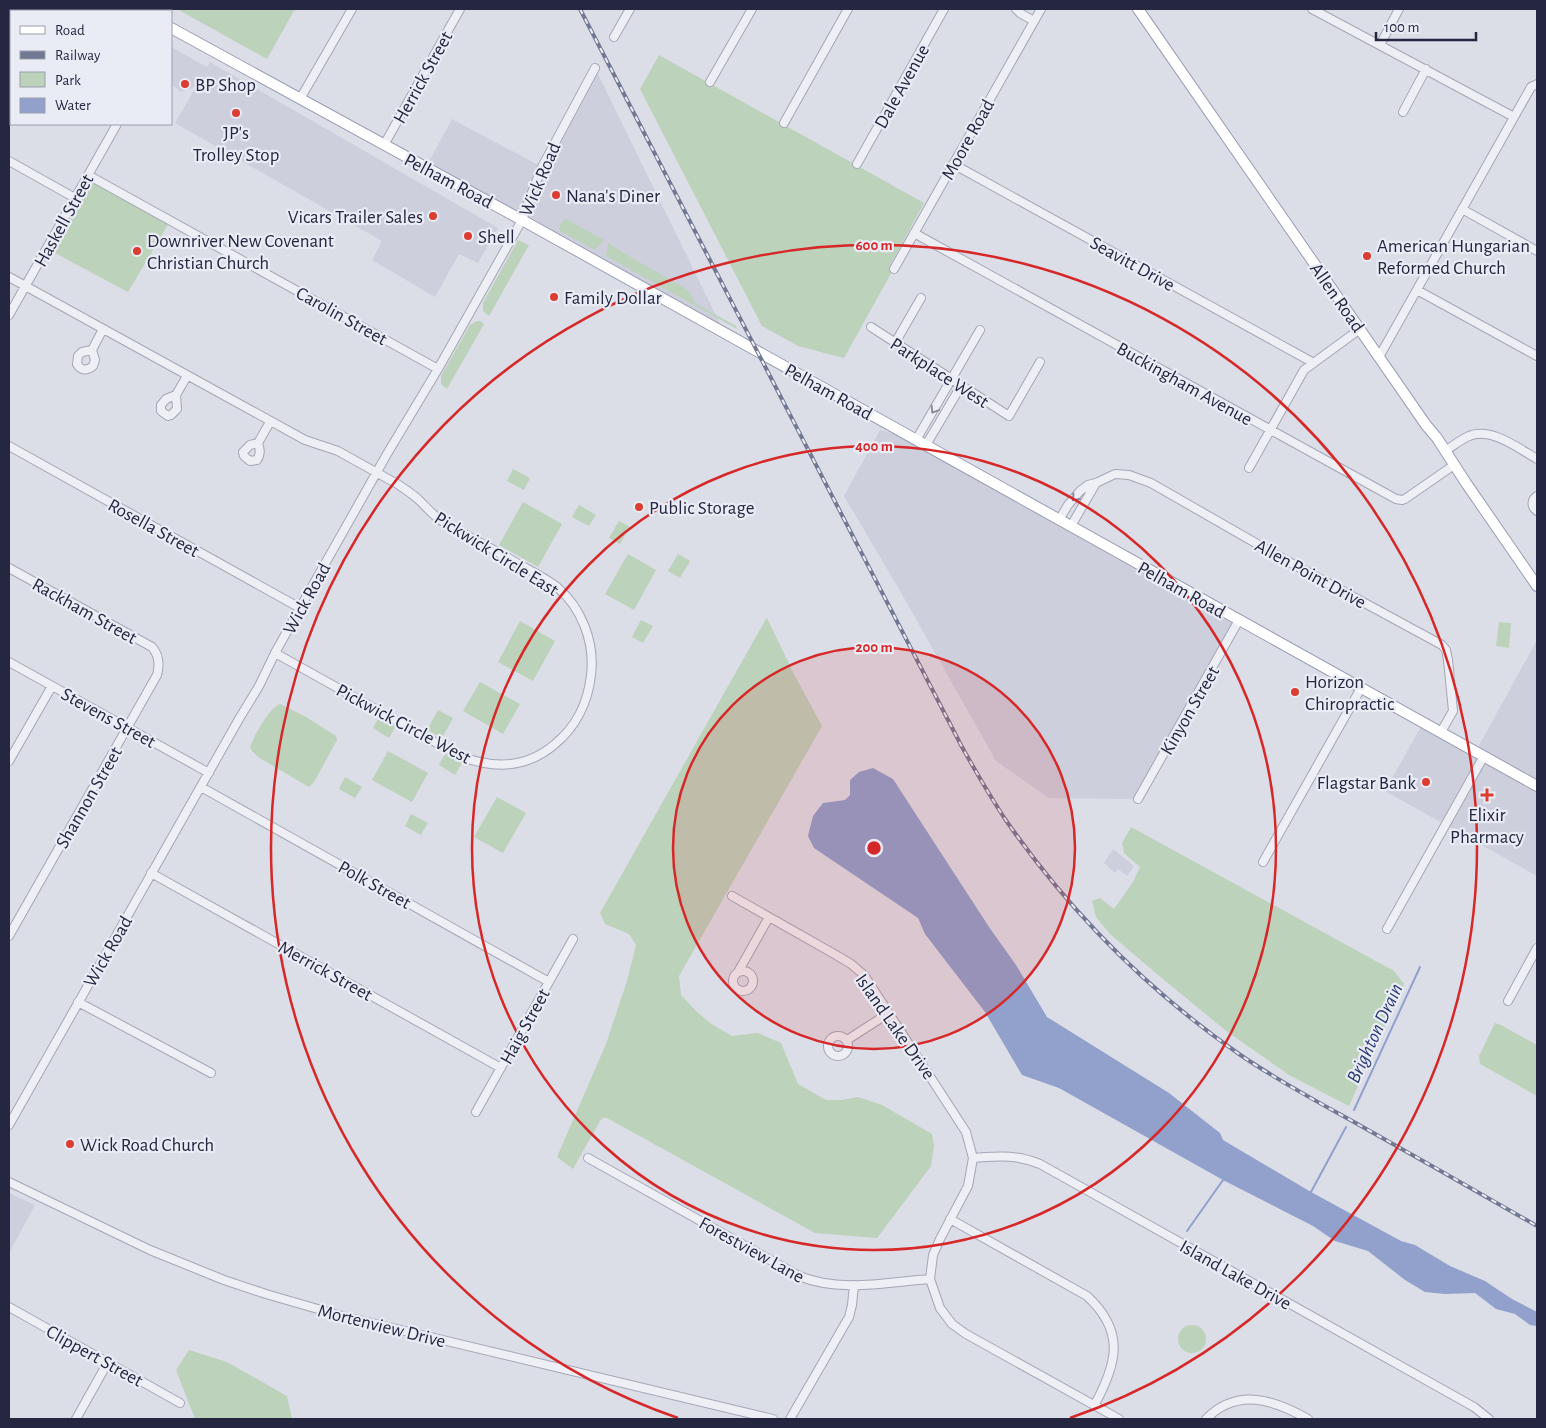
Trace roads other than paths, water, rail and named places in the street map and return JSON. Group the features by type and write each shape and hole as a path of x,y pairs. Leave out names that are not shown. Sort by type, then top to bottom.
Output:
{"main road":[{"name":"Allen Road","path":"1138,9 1537,586"},
{"name":"Pelham Road","path":"172,29 522,220 1537,786"}],"street":[{"path":"300,99 352,9"},
{"name":"Herrick Street","path":"384,145 460,9"},
{"path":"614,37 630,9"},
{"path":"710,82 752,9"},
{"path":"784,123 848,9"},
{"name":"Dale Avenue","path":"857,164 944,9"},
{"path":"1016,9 1034,21"},
{"name":"Moore Road","path":"894,269 1041,9"},
{"path":"1312,9 1514,118"},
{"path":"1380,45 1399,9"},
{"name":"Wick Road","path":"9,1125 259,686 300,608 522,220 542,167 595,68"},
{"path":"1403,112 1426,69"},
{"path":"1380,358 1530,87 1537,84"},
{"name":"Haskell Street","path":"9,315 116,125"},
{"path":"9,161 75,198"},
{"name":"Seavitt Drive","path":"953,164 1312,362"},
{"name":"Carolin Street","path":"88,175 438,369"},
{"path":"1462,209 1537,251"},
{"name":"Buckingham Avenue","path":"914,233 1398,500 1405,498 1454,464"},
{"name":"Pickwick Circle East","path":"9,277 270,422 305,440 338,452 378,473 409,491 439,518 547,580 568,598 581,617 588,636 592,668 590,684 581,712"},
{"path":"1417,290 1537,356"},
{"path":"895,343 921,298"},
{"name":"Parkplace West","path":"871,327 1009,416 1040,362"},
{"path":"1249,468 1304,370 1312,362 1360,329"},
{"path":"92,350 103,330"},
{"path":"921,442 980,330"},
{"path":"176,396 187,376"},
{"path":"921,442 961,386"},
{"path":"258,443 270,422"},
{"path":"1445,451 1467,436 1482,433 1496,436 1537,459"},
{"name":"Rosella Street","path":"9,446 300,608"},
{"name":"Allen Point Drive","path":"1060,520 1074,497 1088,485 1115,474 1129,475 1146,480 1280,557 1442,645 1446,650 1448,660 1453,711 1441,732"},
{"path":"1071,526 1096,483"},
{"path":"1537,496 1532,504 1537,511"},
{"name":"Rackham Street","path":"9,568 146,644 153,649 157,656"},
{"name":"Kinyon Street","path":"1138,799 1239,620"},
{"name":"Pickwick Circle West","path":"275,653 460,756 482,763 497,765 518,763 538,756 550,749 562,738 581,712"},
{"name":"Shannon Street","path":"9,936 157,675 159,663 157,656"},
{"name":"Stevens Street","path":"9,662 209,773"},
{"path":"9,761 52,686"},
{"path":"1263,862 1361,688"},
{"path":"1387,929 1484,756"},
{"name":"Polk Street","path":"201,786 549,982"},
{"name":"Merrick Street","path":"152,873 501,1068"},
{"name":"Island Lake Drive","path":"732,896 851,964 864,975 963,1126 974,1158 968,1186 933,1256 930,1279 940,1308 956,1327 1120,1419"},
{"path":"738,972 769,917"},
{"name":"Haig Street","path":"476,1112 573,940"},
{"path":"1508,1001 1537,948"},
{"path":"78,1002 211,1073"},
{"path":"847,1040 889,1013"},
{"name":"Island Lake Drive","path":"974,1158 1010,1156 1028,1159 1040,1164 1474,1407 1489,1419"},
{"name":"Forestview Lane","path":"588,1158 799,1276 813,1282 831,1285 854,1285 930,1279"},
{"name":"Mortenview Drive","path":"9,1182 150,1250 266,1294 342,1316 772,1419"},
{"path":"950,1219 1087,1296 1098,1306 1112,1334 1114,1360 1110,1375 1094,1406"},
{"path":"790,1419 849,1317 854,1285"},
{"name":"Clippert Street","path":"9,1307 180,1403"},
{"path":"76,1419 108,1362"},
{"path":"1206,1419 1224,1406 1237,1401 1254,1399 1270,1401 1308,1419"}],"water":[{"path":"873,768 893,779 989,927 1016,965 1047,1017 1169,1093 1220,1133 1223,1140 1311,1192 1401,1241 1415,1245 1450,1266 1485,1281 1512,1299 1537,1312 1537,1326 1530,1325 1515,1314 1496,1309 1475,1293 1445,1294 1425,1292 1405,1280 1368,1251 1335,1241 1313,1226 1223,1180 1059,1088 1022,1075 985,1012 925,934 918,918 814,848 808,836 813,816 823,803 845,800 850,795 850,780 859,772"}],"waterway":[{"name":"Brighton Drain","path":"1354,1110 1420,967"},
{"name":"Brighton Drain","path":"1310,1192 1346,1127"},
{"name":"Brighton Drain","path":"1187,1231 1223,1180 1226,1180"}],"railway":[{"path":"580,9 962,747 999,810 1030,853 1083,917 1112,947 1141,976 1205,1029 1284,1083 1537,1226"}],"place":[{"name":"BP Shop","path":"185,84"},
{"name":"JP's Trolley Stop","path":"236,113"},
{"name":"Nana's Diner","path":"556,195"},
{"name":"Vicars Trailer Sales","path":"433,216"},
{"name":"Shell","path":"468,236"},
{"name":"Downriver New Covenant Christian Church","path":"137,251"},
{"name":"American Hungarian Reformed Church","path":"1367,256"},
{"name":"Family Dollar","path":"554,297"},
{"name":"Public Storage","path":"639,507"},
{"name":"Horizon Chiropractic","path":"1295,692"},
{"name":"Flagstar Bank","path":"1426,782"},
{"name":"Elixir Pharmacy","path":"1487,795"},
{"name":"Wick Road Church","path":"70,1144"}]}
